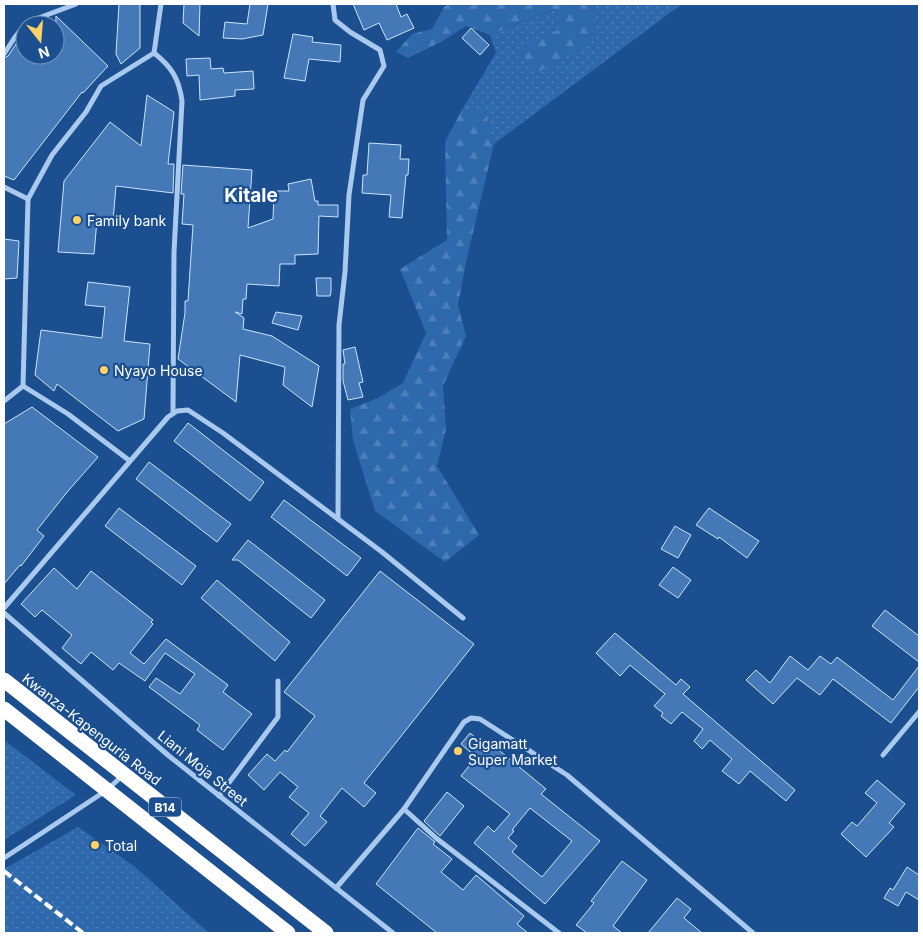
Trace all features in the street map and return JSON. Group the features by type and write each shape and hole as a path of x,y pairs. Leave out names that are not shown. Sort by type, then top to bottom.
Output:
{"highway":[{"name":"Kwanza-Kapenguria Road","path":"4,680 326,933"},
{"name":"B14","path":"4,709 288,933"}],"street":[{"path":"47,15 76,4"},
{"path":"23,386 28,199 52,155 86,112 101,86 154,53 161,4"},
{"path":"333,4 335,20 350,32 380,50 384,66 363,100 350,194 345,272 339,324 338,520"},
{"path":"4,54 15,37"},
{"path":"154,53 166,62 173,72 180,86 182,101 174,252 173,413"},
{"path":"4,187 28,199"},
{"path":"4,401 23,386"},
{"path":"23,386 68,414 130,461"},
{"path":"4,608 168,417 177,411 188,410 382,552 463,618"},
{"name":"Liani Moja Street","path":"4,613 168,756 393,933"},
{"path":"219,796 278,717 278,681"},
{"path":"882,755 919,712"},
{"path":"336,888 404,809 464,722 471,718 480,719 567,776 753,933"},
{"path":"4,858 108,790 124,774"},
{"path":"404,809 436,838 559,933"}],"green space":[{"path":"449,4 593,4 596,34 580,49 536,73 514,51 562,28 554,9 490,35 466,26 441,42 408,58 396,52 412,34 432,29 444,7"},
{"path":"593,4 682,4 494,144 485,112 460,113 496,53 490,35 555,9 562,27 595,34"},
{"path":"485,111 494,144 466,262 458,305 466,336 443,386 446,429 437,466 479,535 445,562 375,511 353,440 350,409 378,398 403,383 426,333 400,269 447,240 445,142 460,113"},
{"path":"4,740 76,795 4,840"},
{"path":"78,827 134,866 209,933 4,933 4,869"}],"building":[{"path":"119,4 140,4 140,48 121,64 116,54"},
{"path":"184,4 200,4 199,36 183,23"},
{"path":"250,4 268,4 263,35 242,39 223,38 225,22 247,24"},
{"path":"353,4 396,4 401,17 407,14 414,28 387,40 379,23 364,30"},
{"path":"65,25 108,66 82,92 14,180 4,176 4,58 8,56 15,46 15,65 65,65"},
{"path":"471,28 489,45 480,55 462,38"},
{"path":"293,34 313,37 312,42 341,45 340,62 309,59 305,81 284,78"},
{"path":"210,58 211,69 223,68 224,73 253,71 254,89 235,90 235,96 200,100 199,75 187,76 186,59"},
{"path":"147,95 174,112 168,164 174,164 173,193 116,186 113,221 97,220 94,254 58,252 64,181 110,122 141,146"},
{"path":"369,143 401,145 400,159 409,159 402,218 389,217 391,195 362,193 363,175 367,175"},
{"path":"183,165 252,170 248,228 273,219 274,191 289,191 288,184 311,179 315,201 318,201 318,205 338,205 338,217 319,216 318,254 295,255 295,264 280,264 279,286 247,284 242,314 235,312 244,318 243,329 272,336 319,366 312,407 283,385 285,367 240,355 236,402 178,359 185,301 188,301 193,225 182,224 184,194 181,194"},
{"path":"4,239 19,241 17,278 4,279"},
{"path":"316,278 331,278 330,296 317,296"},
{"path":"88,282 130,287 124,341 150,344 144,419 118,431 57,384 54,391 35,375 41,330 102,338 105,307 85,305"},
{"path":"276,312 302,316 298,330 272,323"},
{"path":"355,347 363,382 359,383 363,397 348,400 343,381 343,364 345,364 343,350"},
{"path":"32,407 98,457 37,530 44,536 21,566 4,584 4,424"},
{"path":"188,423 264,482 250,501 174,441"},
{"path":"149,462 231,524 217,542 136,479"},
{"path":"284,500 361,558 347,576 271,517"},
{"path":"119,508 196,566 182,585 105,526"},
{"path":"709,508 759,541 747,558 719,537 718,539 696,525"},
{"path":"675,526 691,535 678,558 661,549"},
{"path":"248,540 325,600 311,618 238,560 232,560"},
{"path":"673,567 691,580 678,598 659,585"},
{"path":"54,568 77,589 91,571 153,620 151,622 153,624 130,653 144,664 166,639 228,685 223,692 252,714 223,750 197,730 200,725 149,687 156,678 180,694 195,674 165,653 145,681 119,663 113,670 91,652 81,664 62,648 72,635 42,610 35,617 21,604"},
{"path":"380,571 474,644 364,783 376,793 364,807 342,788 320,816 327,822 305,846 291,834 309,813 289,797 298,787 280,772 264,790 248,775 267,754 275,761 285,750 287,752 315,716 284,692"},
{"path":"217,580 290,642 275,661 201,598"},
{"path":"885,610 919,636 919,662 872,626"},
{"path":"615,633 676,685 681,679 690,687 683,694 795,790 786,801 750,771 739,784 722,771 732,759 710,740 702,749 694,741 703,729 682,712 671,724 661,716 663,713 654,706 665,694 630,665 620,676 596,653"},
{"path":"790,656 808,670 820,656 831,664 837,657 893,700 919,666 919,687 891,723 833,679 820,695 797,678 773,704 746,680 756,670 770,683"},
{"path":"470,733 492,751 495,747 546,789 541,794 600,841 545,904 474,843 488,826 494,832 510,814 461,776 476,757 461,744","holes":["530,808 572,841 542,877 512,852 517,846 508,838 514,831 512,830"]},
{"path":"877,780 905,804 889,823 894,827 866,857 841,834 852,822 857,826 877,803 865,793"},
{"path":"447,792 464,806 440,836 424,821"},
{"path":"418,828 435,842 433,844 452,859 441,872 463,890 476,875 524,916 517,924 528,933 437,933 376,884"},
{"path":"622,861 647,880 613,926 622,933 587,933 576,925 594,903 591,901"},
{"path":"907,867 919,875 919,900 906,892 898,906 884,898 890,888 893,890"},
{"path":"677,898 691,909 684,918 702,933 648,933"}],"railway":[{"path":"4,871 83,933"}],"place":[{"name":"Family bank","path":"77,220"},
{"name":"Nyayo House","path":"104,370"},
{"name":"Gigamatt Super Market","path":"458,751"},
{"name":"Total","path":"95,845"}],"district":[{"name":"Kitale","path":"251,195"}]}
